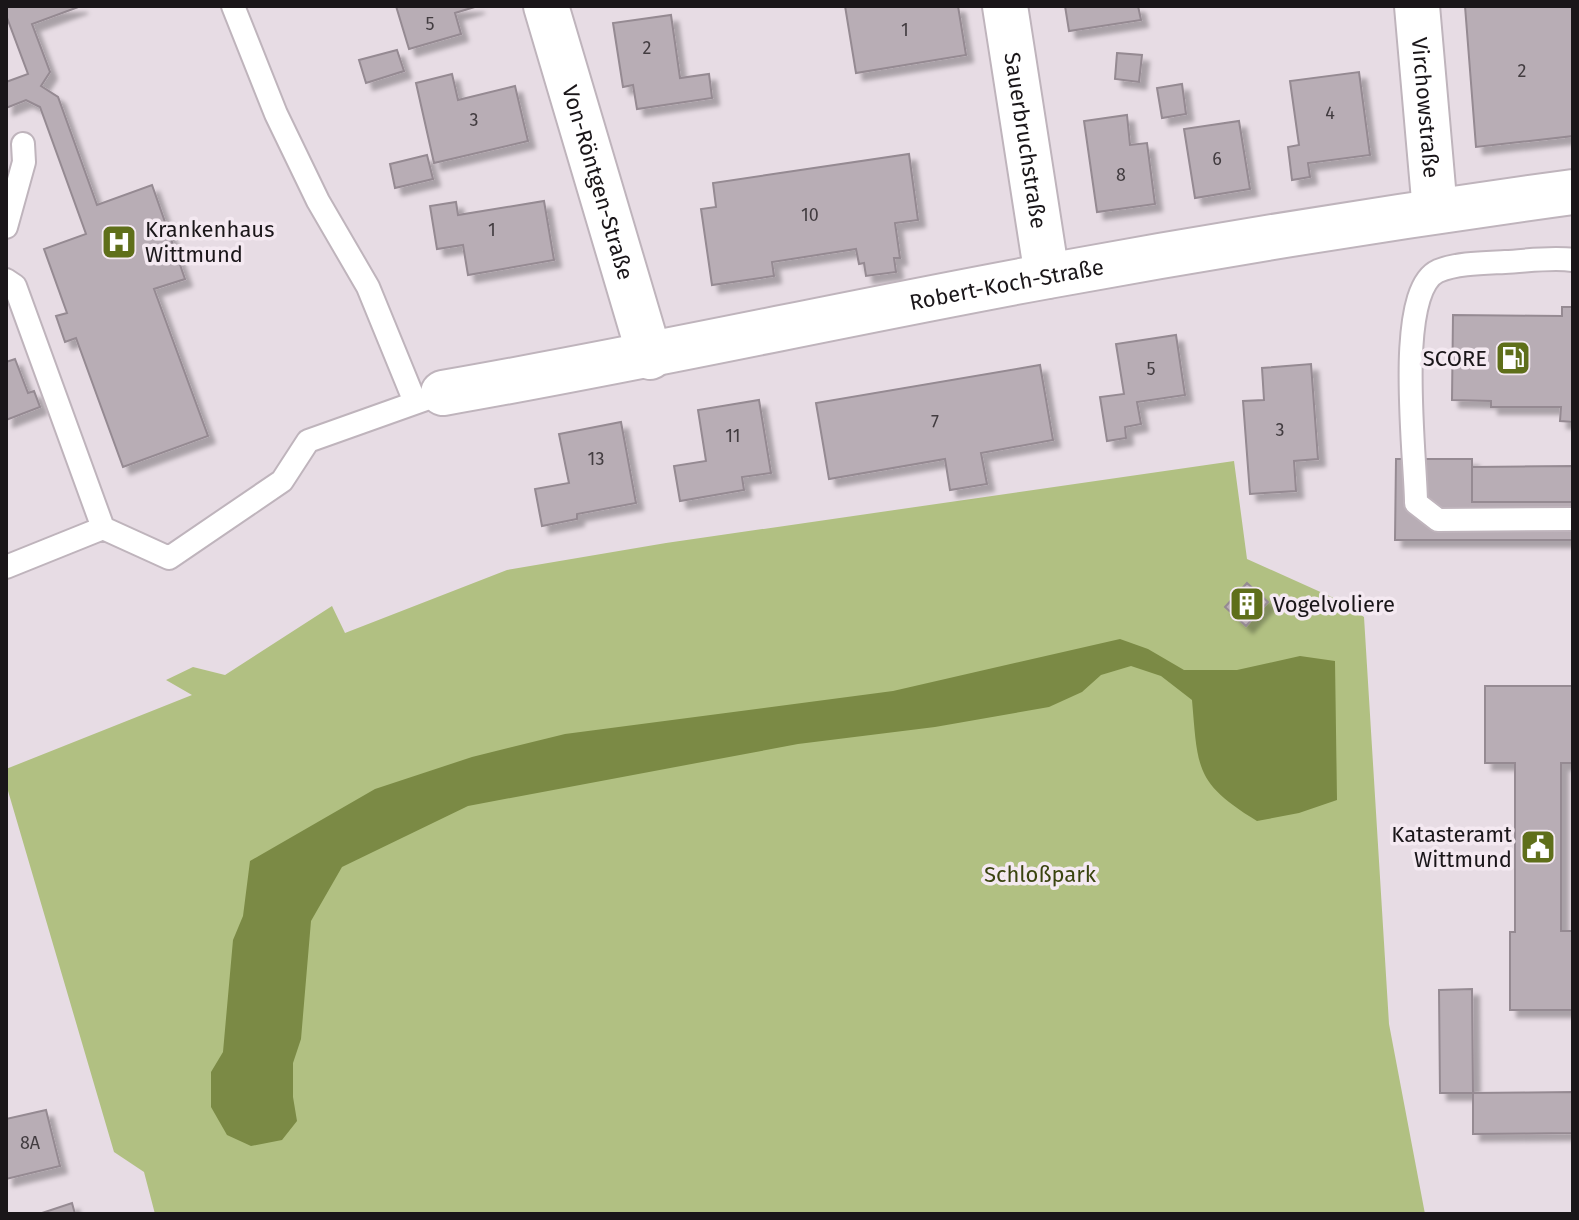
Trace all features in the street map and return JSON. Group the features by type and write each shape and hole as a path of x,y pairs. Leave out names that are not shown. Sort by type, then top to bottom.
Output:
{"street":[{"name":"Von-Röntgen-Straße","path":"546,6 650,357"},
{"name":"Sauerbruchstraße","path":"1005,6 1047,276"},
{"name":"Virchowstraße","path":"1417,6 1435,211"},
{"name":"Robert-Koch-Straße","path":"429,398 650,357 1047,276 1435,211 1573,192"}],"lane":[{"path":"6,280 15,286 103,528 169,558 282,481 308,441 429,398 318,201 276,114 233,6"},
{"path":"6,227 24,162 23,144"},
{"path":"1573,260 1483,263 1437,272 1418,291 1413,314 1411,394 1416,503 1438,520 1573,519"},
{"path":"6,567 103,528"}],"green space":[{"name":"Schloßpark","path":"1234,461 1247,559 1336,599 1364,617 1389,1024 1425,1214 155,1214 144,1172 114,1152 6,784 6,769 192,695 166,680 193,667 225,675 332,606 345,633 507,570 666,543"}],"shaded area":[{"path":"1120,639 1148,649 1184,670 1237,670 1300,656 1335,661 1337,800 1299,813 1257,821 1237,808 1211,784 1204,772 1196,743 1192,700 1161,676 1131,666 1101,675 1082,692 1049,707 935,727 798,744 468,806 342,867 311,921 301,1039 293,1063 297,1121 282,1140 251,1146 227,1135 211,1107 211,1072 223,1052 233,940 243,916 250,861 375,789 472,757 565,734 893,691"}],"building":[{"name":"Krankenhaus Wittmund","path":"6,6 81,6 32,24 50,72 41,86 58,97 97,205 152,185 185,279 154,289 208,436 123,467 76,338 65,342 56,316 67,313 44,249 86,234 40,107 26,100 6,108 6,82 28,74 6,15"},
{"path":"396,6 478,6 455,13 461,34 409,49"},
{"path":"845,6 958,6 966,55 856,73"},
{"path":"1065,6 1138,6 1141,20 1069,31"},
{"path":"1465,6 1573,6 1573,136 1476,147"},
{"path":"671,15 680,78 709,74 712,98 637,109 633,85 623,87 613,23"},
{"path":"397,50 404,71 366,83 359,60"},
{"path":"1117,53 1142,55 1139,82 1115,79"},
{"path":"1359,72 1370,155 1308,163 1310,177 1292,180 1288,147 1299,145 1290,81"},
{"path":"452,74 458,100 515,86 528,141 434,163 416,83"},
{"path":"1182,84 1186,114 1162,118 1157,88"},
{"path":"1127,115 1130,145 1147,143 1155,204 1097,212 1084,121"},
{"path":"1239,121 1250,189 1195,198 1184,129"},
{"path":"909,154 918,220 895,223 900,258 894,258 896,272 866,276 864,263 859,264 856,249 772,262 774,276 712,285 701,209 716,207 713,183"},
{"path":"427,155 433,179 395,188 390,164"},
{"path":"544,201 554,260 468,275 463,245 437,249 430,206 456,202 458,215"},
{"name":"SCORE","path":"1562,307 1573,307 1573,422 1560,421 1561,407 1491,407 1491,401 1452,400 1453,315 1562,316"},
{"path":"1176,335 1185,395 1137,402 1141,424 1125,427 1126,438 1107,441 1100,397 1124,394 1116,344"},
{"path":"15,359 28,393 34,391 40,407 6,420 6,362"},
{"path":"1311,364 1318,459 1294,461 1296,491 1250,494 1243,401 1264,400 1262,368"},
{"path":"1040,365 1053,440 981,453 987,484 950,490 945,459 829,479 816,403"},
{"path":"759,400 771,473 742,477 744,490 680,501 674,466 706,461 698,410"},
{"path":"621,422 636,503 577,514 577,519 542,526 535,489 569,483 559,434"},
{"path":"1396,459 1472,459 1472,502 1573,502 1573,540 1395,540"},
{"path":"1573,466 1573,502 1472,502 1472,467"},
{"name":"Vogelvoliere","path":"1247,583 1268,602 1246,626 1225,607"},
{"name":"Katasteramt Wittmund","path":"1485,686 1573,686 1573,763 1561,763 1561,931 1573,931 1573,1010 1510,1010 1510,932 1515,932 1515,763 1485,763"},
{"path":"1472,989 1473,1093 1440,1093 1439,990"},
{"path":"1573,1092 1573,1133 1473,1134 1473,1093"},
{"path":"46,1110 60,1166 6,1179 6,1119"},
{"path":"72,1203 75,1214 39,1214"}],"place":[{"name":"Krankenhaus Wittmund","path":"119,242"},
{"name":"SCORE","path":"1513,358"},
{"name":"Vogelvoliere","path":"1247,604"},
{"name":"Katasteramt Wittmund","path":"1538,847"}]}
